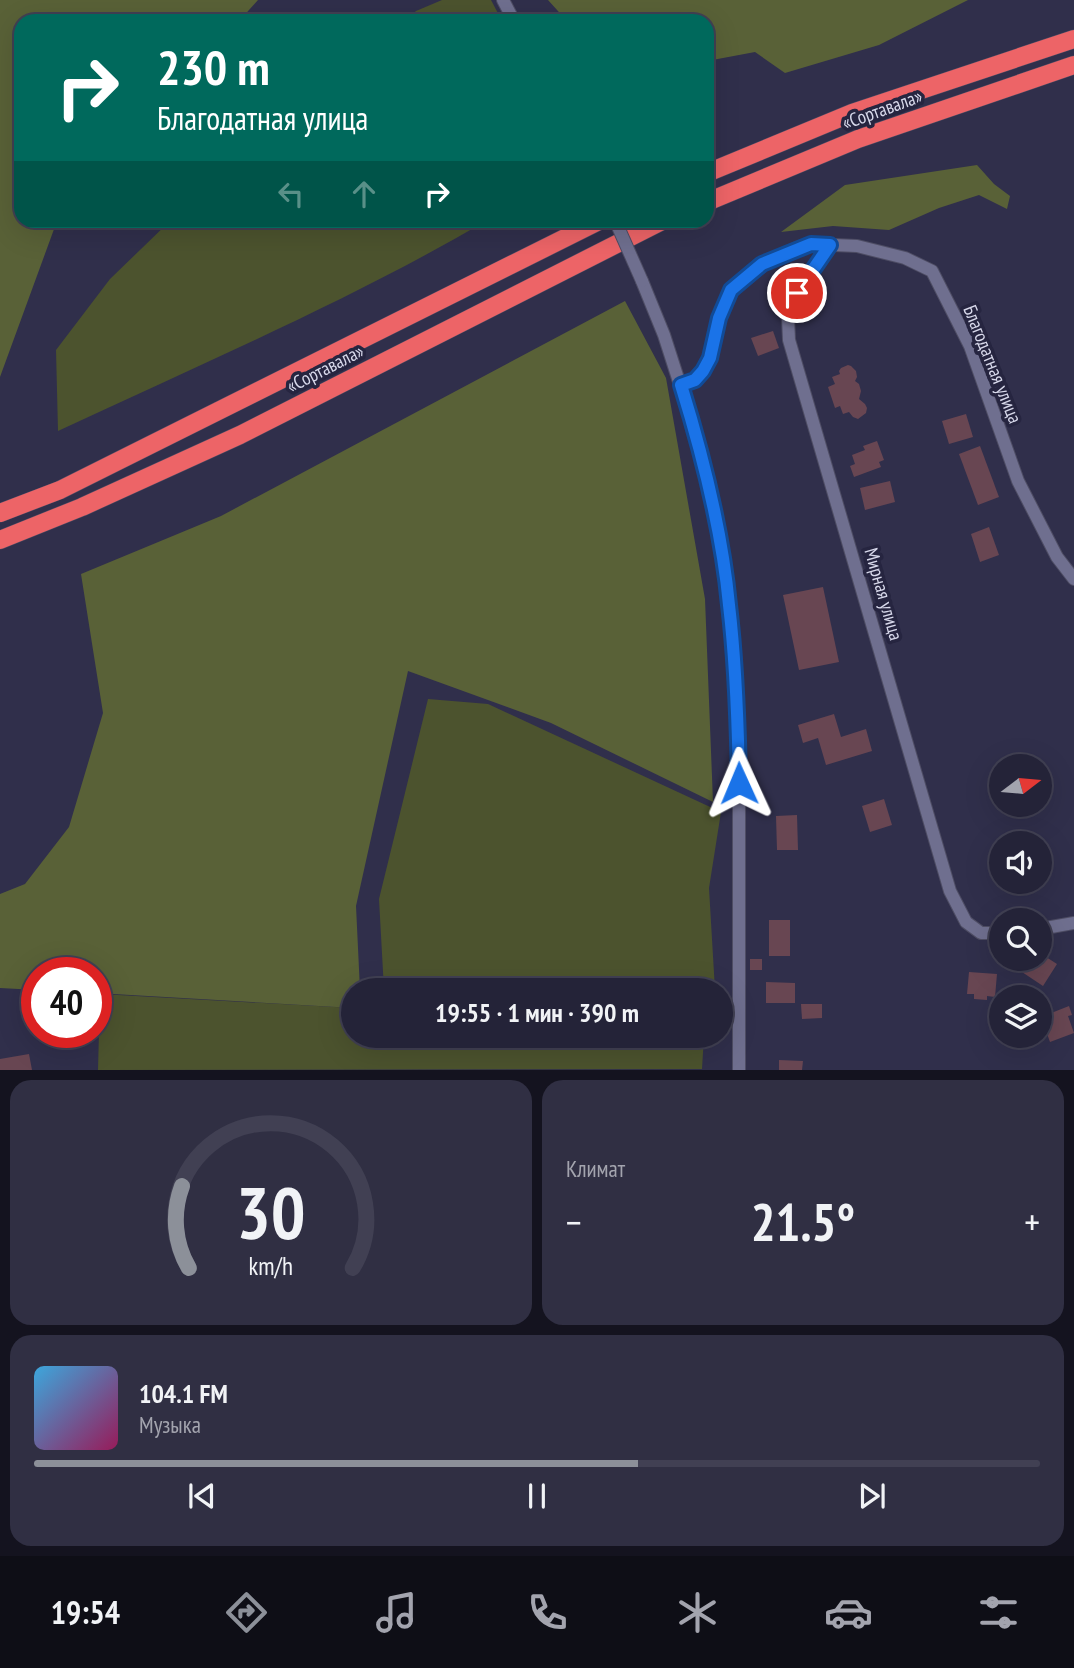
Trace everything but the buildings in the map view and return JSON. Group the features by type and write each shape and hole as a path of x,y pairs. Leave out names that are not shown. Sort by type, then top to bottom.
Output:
{"highway":[{"name":"«Сортавала»","path":"714,170 852,113 1074,38"},
{"name":"«Сортавала»","path":"714,199 858,139 1074,65"},
{"name":"«Сортавала»","path":"0,513 60,490 585,228"},
{"name":"«Сортавала»","path":"0,540 82,507 240,435 647,228"}],"street":[{"path":"619,228 664,335 700,447 717,526 729,604 737,709 739,1069"},
{"name":"Благодатная улица","path":"681,385 695,380 710,358 719,318 731,290 762,264 811,244 857,246 905,258 932,271 970,346 1017,481 1058,557 1074,579"},
{"name":"Мирная улица","path":"830,245 797,293 788,317 789,340 950,891 966,922 981,933 989,933"},
{"path":"1052,927 1074,923"}],"green space":[{"path":"0,0 258,0 245,14 14,14 14,228 54,228 0,377"},
{"path":"442,0 491,0 498,14 413,14"},
{"path":"548,0 968,0 879,45 785,73 755,52 714,60 714,14 561,14"},
{"path":"977,165 994,184 1010,196 1007,209 979,195 939,208 889,230 833,226 781,232 845,185"},
{"path":"163,228 473,228 328,305 58,431 56,350 110,279"},
{"path":"625,301 666,378 705,599 713,802 551,723 408,671 356,906 359,978 341,978 341,1007 112,994 112,957 21,957 21,989 0,988 0,894 25,884 69,827 103,713 81,574 221,516"},
{"path":"428,699 488,704 721,812 709,888 714,978 383,978 379,899"},
{"path":"112,995 341,1007 341,1048 703,1048 702,1069 98,1070 99,1048 112,1048"}],"route":[{"path":"739,783 737,709 729,604 717,526 700,447 681,385 695,380 710,358 719,318 731,290 762,264 811,244 830,245 797,293"}]}
